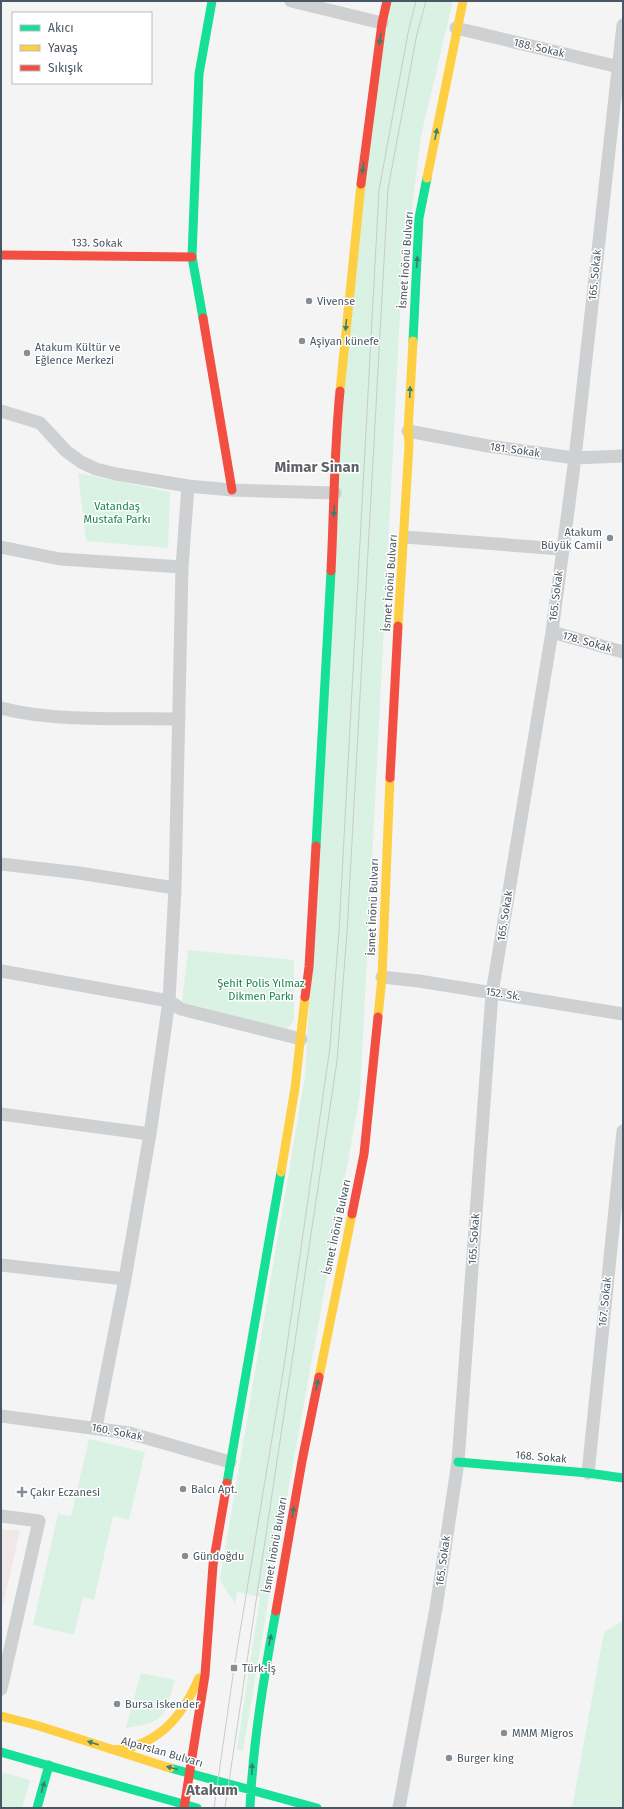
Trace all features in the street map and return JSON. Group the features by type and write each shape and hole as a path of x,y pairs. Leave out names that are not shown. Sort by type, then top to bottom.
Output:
{"main road":[{"path":"212,1 199,74 192,257 232,490"},
{"path":"184,1806 206,1660 213,1565 290,1118 301,1040 309,960 335,493 335,441 355,229 382,23 387,1"},
{"name":"İsmet İnönü Bulvarı","path":"250,1808 252,1768 269,1648 284,1570 302,1461 364,1154 382,977 391,751 405,537 409,445 408,431 419,218 456,28 463,1"},
{"name":"133. Sokak","path":"1,255 192,257"},
{"name":"168. Sokak","path":"458,1462 588,1473 623,1478"},
{"path":"114,1750 144,1743 162,1731 177,1715 193,1692 206,1660"},
{"name":"Alparslan Bulvarı","path":"1,1716 39,1726 188,1772 317,1808"},
{"path":"1,1752 184,1806 196,1808"},
{"path":"37,1808 49,1765"},
{"path":"97,1780 126,1798"}],"street":[{"path":"291,1 382,23"},
{"name":"165. Sokak","path":"398,1808 436,1608 458,1462 492,993 552,632 561,549 575,458 620,67 623,26"},
{"name":"188. Sokak","path":"456,28 620,67"},
{"path":"1,411 40,423 66,451 81,462 96,469 188,486 232,490 335,493"},
{"name":"181. Sokak","path":"408,431 488,446 575,458 623,456"},
{"path":"96,1427 125,1279 150,1134 168,1001 175,888 182,567 188,486"},
{"path":"405,537 561,549"},
{"path":"1,547 60,559 182,567"},
{"name":"178. Sokak","path":"552,632 623,652"},
{"path":"1,708 21,713 62,716 179,719"},
{"path":"1,864 79,873 175,888"},
{"path":"1,971 168,1001 181,1009 301,1040"},
{"name":"152. Sk.","path":"382,977 623,1014"},
{"path":"1,1114 150,1134"},
{"name":"167. Sokak","path":"588,1473 623,1131"},
{"path":"1,1265 125,1279"},
{"name":"160. Sokak","path":"1,1416 96,1427 129,1433 230,1462"},
{"path":"1,1516 39,1521 1,1688"}],"shaded area":[{"path":"1,1529 20,1531 1,1613"}],"green space":[{"path":"388,1 453,1 421,136 401,293 360,1095 269,1596 243,1751 237,1749 260,1597 237,1592 235,1604 220,1580 305,1076 353,229"},
{"name":"Vatandaş Mustafa Parkı","path":"78,473 170,492 168,548 86,541"},
{"name":"Şehit Polis Yılmaz Dikmen Parkı","path":"188,950 294,960 294,1021 285,1029 182,1002"},
{"path":"89,1439 145,1452 129,1520 113,1516 94,1600 83,1597 74,1635 33,1625 58,1514 71,1516"},
{"path":"623,1621 623,1808 572,1808 604,1632"},
{"path":"141,1673 175,1680 165,1710 161,1716 149,1723 126,1728"},
{"path":"1,1772 30,1780 22,1808 1,1808"}],"tram line":[{"path":"214,1808 234,1668 284,1366 330,1047 339,931 379,190 408,33 416,1"},
{"path":"225,1808 337,1061 347,932 388,189 417,34 426,1"}],"traffic: fast":[{"path":"203,318 192,257 199,74 212,1"},
{"path":"413,341 419,218 427,178"},
{"path":"316,846 331,571"},
{"path":"227,1483 281,1172"},
{"path":"458,1462 588,1473 623,1478"},
{"path":"250,1808 251,1783 260,1709 276,1611"},
{"path":"1,1752 197,1808"},
{"path":"37,1808 49,1765"},
{"path":"170,1768 317,1808"}],"traffic: slow":[{"path":"427,178 463,1"},
{"path":"340,391 361,184"},
{"path":"398,626 409,445 408,431 413,341"},
{"path":"378,1017 382,977 390,778"},
{"path":"281,1172 295,1088 305,997"},
{"path":"319,1377 352,1214"},
{"path":"114,1750 143,1743 156,1736 167,1727 185,1705 199,1678"},
{"path":"1,1716 39,1726 170,1768"}],"traffic: jam":[{"path":"361,184 382,23 387,1"},
{"path":"1,255 192,257"},
{"path":"203,318 232,490"},
{"path":"331,571 335,458 340,391"},
{"path":"390,778 398,626"},
{"path":"305,997 309,967 316,846"},
{"path":"352,1214 364,1154 378,1017"},
{"path":"276,1611 302,1461 319,1377"},
{"path":"184,1808 205,1675 213,1565 227,1483"}],"place":[{"name":"Vivense","path":"309,301"},
{"name":"Aşiyan künefe","path":"302,341"},
{"name":"Atakum Kültür ve Eğlence Merkezi","path":"27,353"},
{"name":"Atakum Büyük Camii","path":"610,538"},
{"name":"Balcı Apt.","path":"183,1489"},
{"name":"Çakır Eczanesi","path":"22,1492"},
{"name":"Gündoğdu","path":"185,1556"},
{"name":"Türk-İş","path":"234,1668"},
{"name":"Bursa iskender","path":"117,1704"},
{"name":"MMM Migros","path":"504,1733"},
{"name":"Burger king","path":"449,1758"}],"district":[{"name":"Mimar Sinan","path":"317,467"},
{"name":"Atakum","path":"212,1790"}]}
